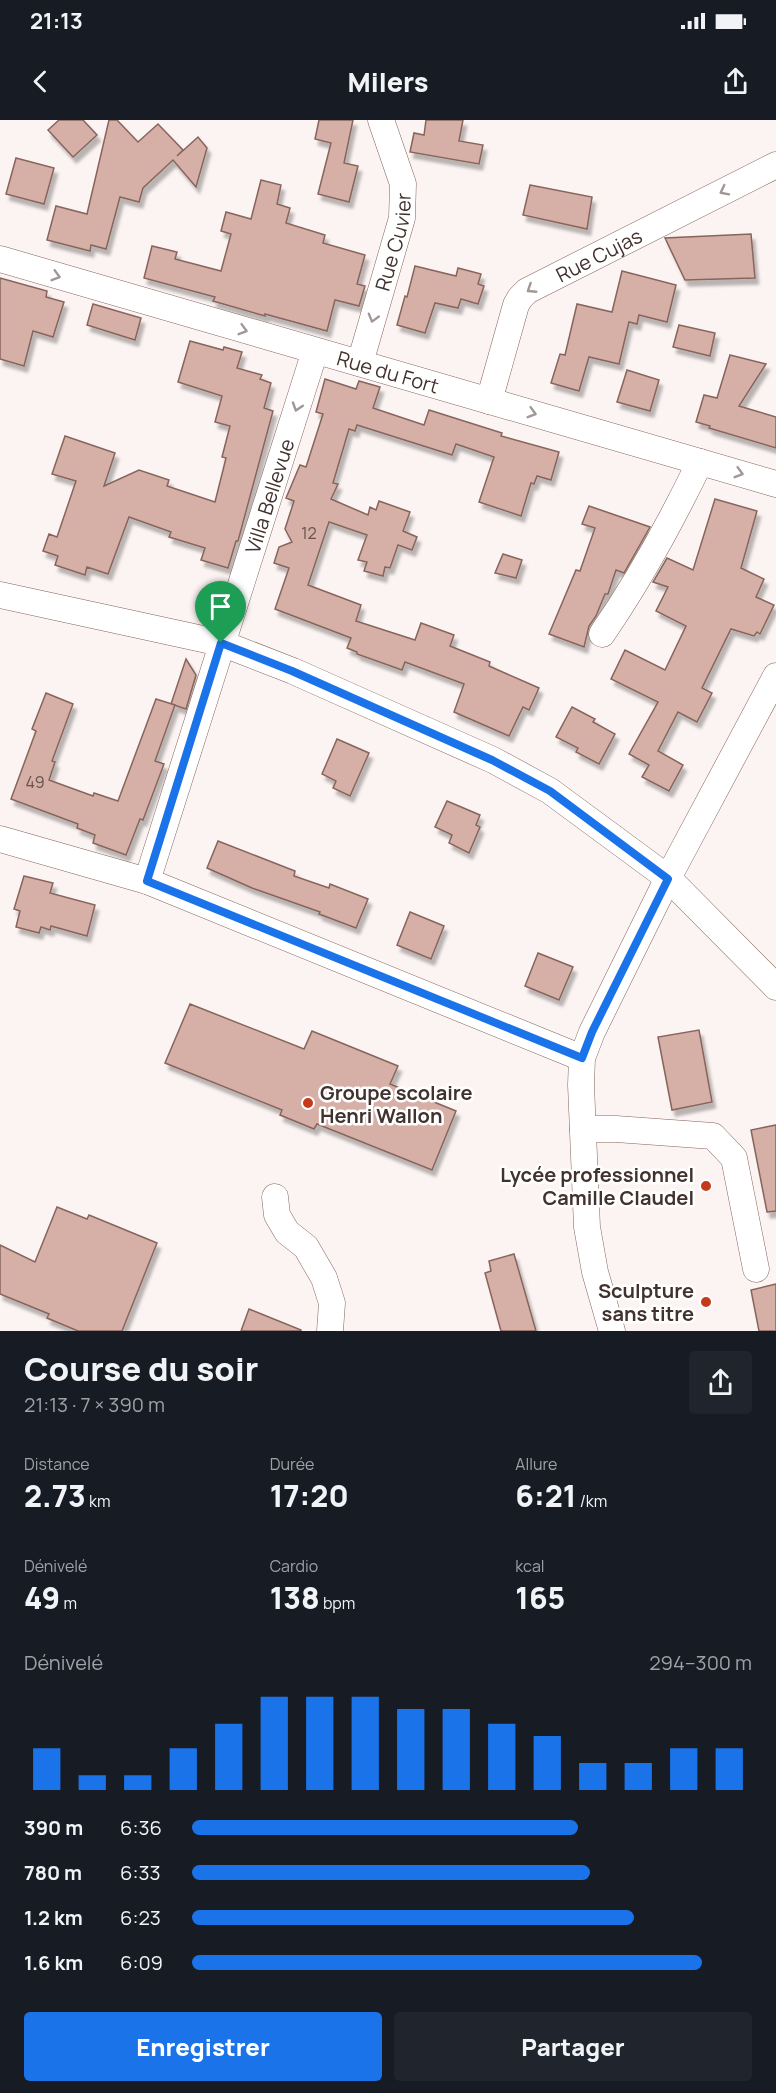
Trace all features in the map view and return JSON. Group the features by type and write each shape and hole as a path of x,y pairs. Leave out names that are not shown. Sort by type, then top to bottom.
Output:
{"street":[{"name":"Rue Cuvier","path":"360,363 402,218 403,184 381,120"},
{"name":"Rue Cujas","path":"489,401 516,305 527,291 776,165"},
{"name":"Rue du Fort","path":"0,259 776,484"},
{"name":"Villa Bellevue","path":"147,881 315,351"},
{"path":"602,634 630,593 700,462"},
{"path":"0,595 221,643 292,671 492,760 550,791 668,879 776,987"},
{"path":"612,1331 590,1251 580,1085 582,1058 592,1032 668,879 776,676"},
{"path":"0,839 147,881 582,1058"},
{"path":"582,1129 616,1129 713,1136 734,1158 756,1269"},
{"path":"274,1197 277,1215 287,1232 306,1247 324,1278 332,1303 330,1331"}],"building":[{"path":"59,120 83,120 97,135 73,157 48,130"},
{"path":"109,120 117,120 138,142 158,124 183,150 177,156 198,137 207,148 196,187 173,160 143,188 139,202 120,197 106,249 91,245 90,251 47,240 56,206 87,214"},
{"path":"319,120 353,120 344,163 358,166 349,202 318,194 331,143 315,139"},
{"path":"426,120 463,120 459,141 483,145 479,164 410,152 414,133 424,135"},
{"path":"16,158 54,168 44,204 6,194"},
{"path":"261,180 281,185 277,204 290,208 286,223 325,235 323,243 365,255 357,284 365,286 359,306 335,300 327,331 213,301 215,297 144,278 152,246 177,252 175,259 221,271 231,234 221,231 226,212 251,219"},
{"path":"530,185 592,197 587,229 523,215"},
{"path":"751,234 755,278 685,280 665,238"},
{"path":"415,266 456,276 458,268 481,274 478,284 484,286 478,304 461,299 458,308 435,303 425,333 397,325"},
{"path":"622,271 676,285 667,322 639,315 637,324 629,322 619,364 589,357 579,391 551,383 560,354 565,355 577,304 612,312"},
{"path":"0,278 47,291 46,297 64,302 53,337 33,331 24,366 0,359"},
{"path":"93,304 141,318 135,340 87,325"},
{"path":"679,325 715,333 710,356 673,347"},
{"path":"190,341 223,350 224,347 242,352 237,368 262,375 260,379 271,383 264,408 273,411 238,541 236,541 228,568 201,560 205,548 169,537 171,532 129,517 108,574 87,567 85,575 55,565 58,556 43,551 49,534 57,537 76,481 52,474 65,436 115,453 104,486 139,470 169,480 167,486 215,502 226,458 222,457 230,426 215,422 222,396 178,382"},
{"path":"730,355 766,364 739,406 776,417 776,448 696,422 704,395 717,398"},
{"path":"627,370 659,380 650,411 617,402"},
{"path":"325,379 356,389 359,381 380,387 373,408 424,425 429,410 502,433 501,436 559,452 551,480 537,476 534,484 531,483 521,516 479,502 494,457 456,444 452,455 357,425 355,431 349,429 333,483 338,484 331,499 368,515 370,507 376,510 379,501 410,512 403,531 417,537 412,550 398,545 390,568 385,567 383,576 364,571 367,562 358,560 367,535 329,522 308,585 361,605 356,621 415,640 421,623 454,635 450,646 490,662 489,666 539,688 529,710 523,707 509,736 454,712 464,684 405,662 402,670 357,654 347,648 351,638 275,609 289,568 274,563 279,547 292,542 285,529 294,501 286,498 300,465 306,467 323,414 316,412"},
{"path":"715,499 757,511 741,568 764,579 756,597 774,605 760,634 757,632 754,636 731,629 702,688 712,693 697,722 678,712 658,751 683,765 669,791 642,777 649,765 629,754 658,702 611,679 625,650 665,670 686,626 656,611 668,587 653,582 667,558 693,570"},
{"path":"589,506 650,527 624,573 616,570 608,594 605,594 589,626 584,647 549,634 576,570 580,571 595,528 582,524"},
{"path":"503,554 522,560 516,578 495,573"},
{"path":"186,659 196,675 186,709 171,704"},
{"path":"46,693 73,704 52,761 55,762 49,780 93,796 94,793 118,801 156,699 175,705 155,761 164,764 143,820 140,819 126,855 93,843 95,835 77,828 78,824 11,799 36,731 32,729"},
{"path":"572,707 595,719 593,722 615,734 599,764 576,752 578,748 556,737"},
{"path":"337,739 369,753 350,796 333,788 336,781 322,774"},
{"path":"447,801 480,815 476,825 480,827 469,853 449,843 452,835 435,827"},
{"path":"218,841 295,871 294,876 329,888 330,884 368,899 356,928 207,868"},
{"path":"24,876 53,883 50,893 95,905 87,936 51,926 50,930 41,927 39,933 16,927 20,911 14,909"},
{"path":"410,912 444,926 431,959 397,945"},
{"path":"538,953 573,967 559,1000 525,986"},
{"path":"190,1004 304,1049 312,1031 398,1066 390,1084 456,1111 432,1170 317,1124 314,1129 280,1115 282,1110 165,1063"},
{"path":"699,1030 712,1102 672,1110 658,1037"},
{"path":"776,1125 776,1211 767,1212 751,1130"},
{"path":"57,1207 87,1219 89,1215 157,1243 122,1331 78,1331 47,1318 49,1314 0,1294 0,1245 35,1262"},
{"path":"514,1254 536,1331 501,1331 485,1273 491,1271 489,1261"},
{"path":"776,1284 776,1331 759,1331 751,1290"},
{"path":"249,1309 301,1330 301,1331 241,1331"}],"place":[{"name":"Groupe scolaire Henri Wallon","path":"308,1103"},
{"name":"Lycée professionnel Camille Claudel","path":"706,1186"},
{"name":"Sculpture sans titre","path":"706,1302"}],"route":[{"path":"221,643 292,671 492,760 550,791 668,879 592,1032 582,1058 147,881 221,643"}]}
